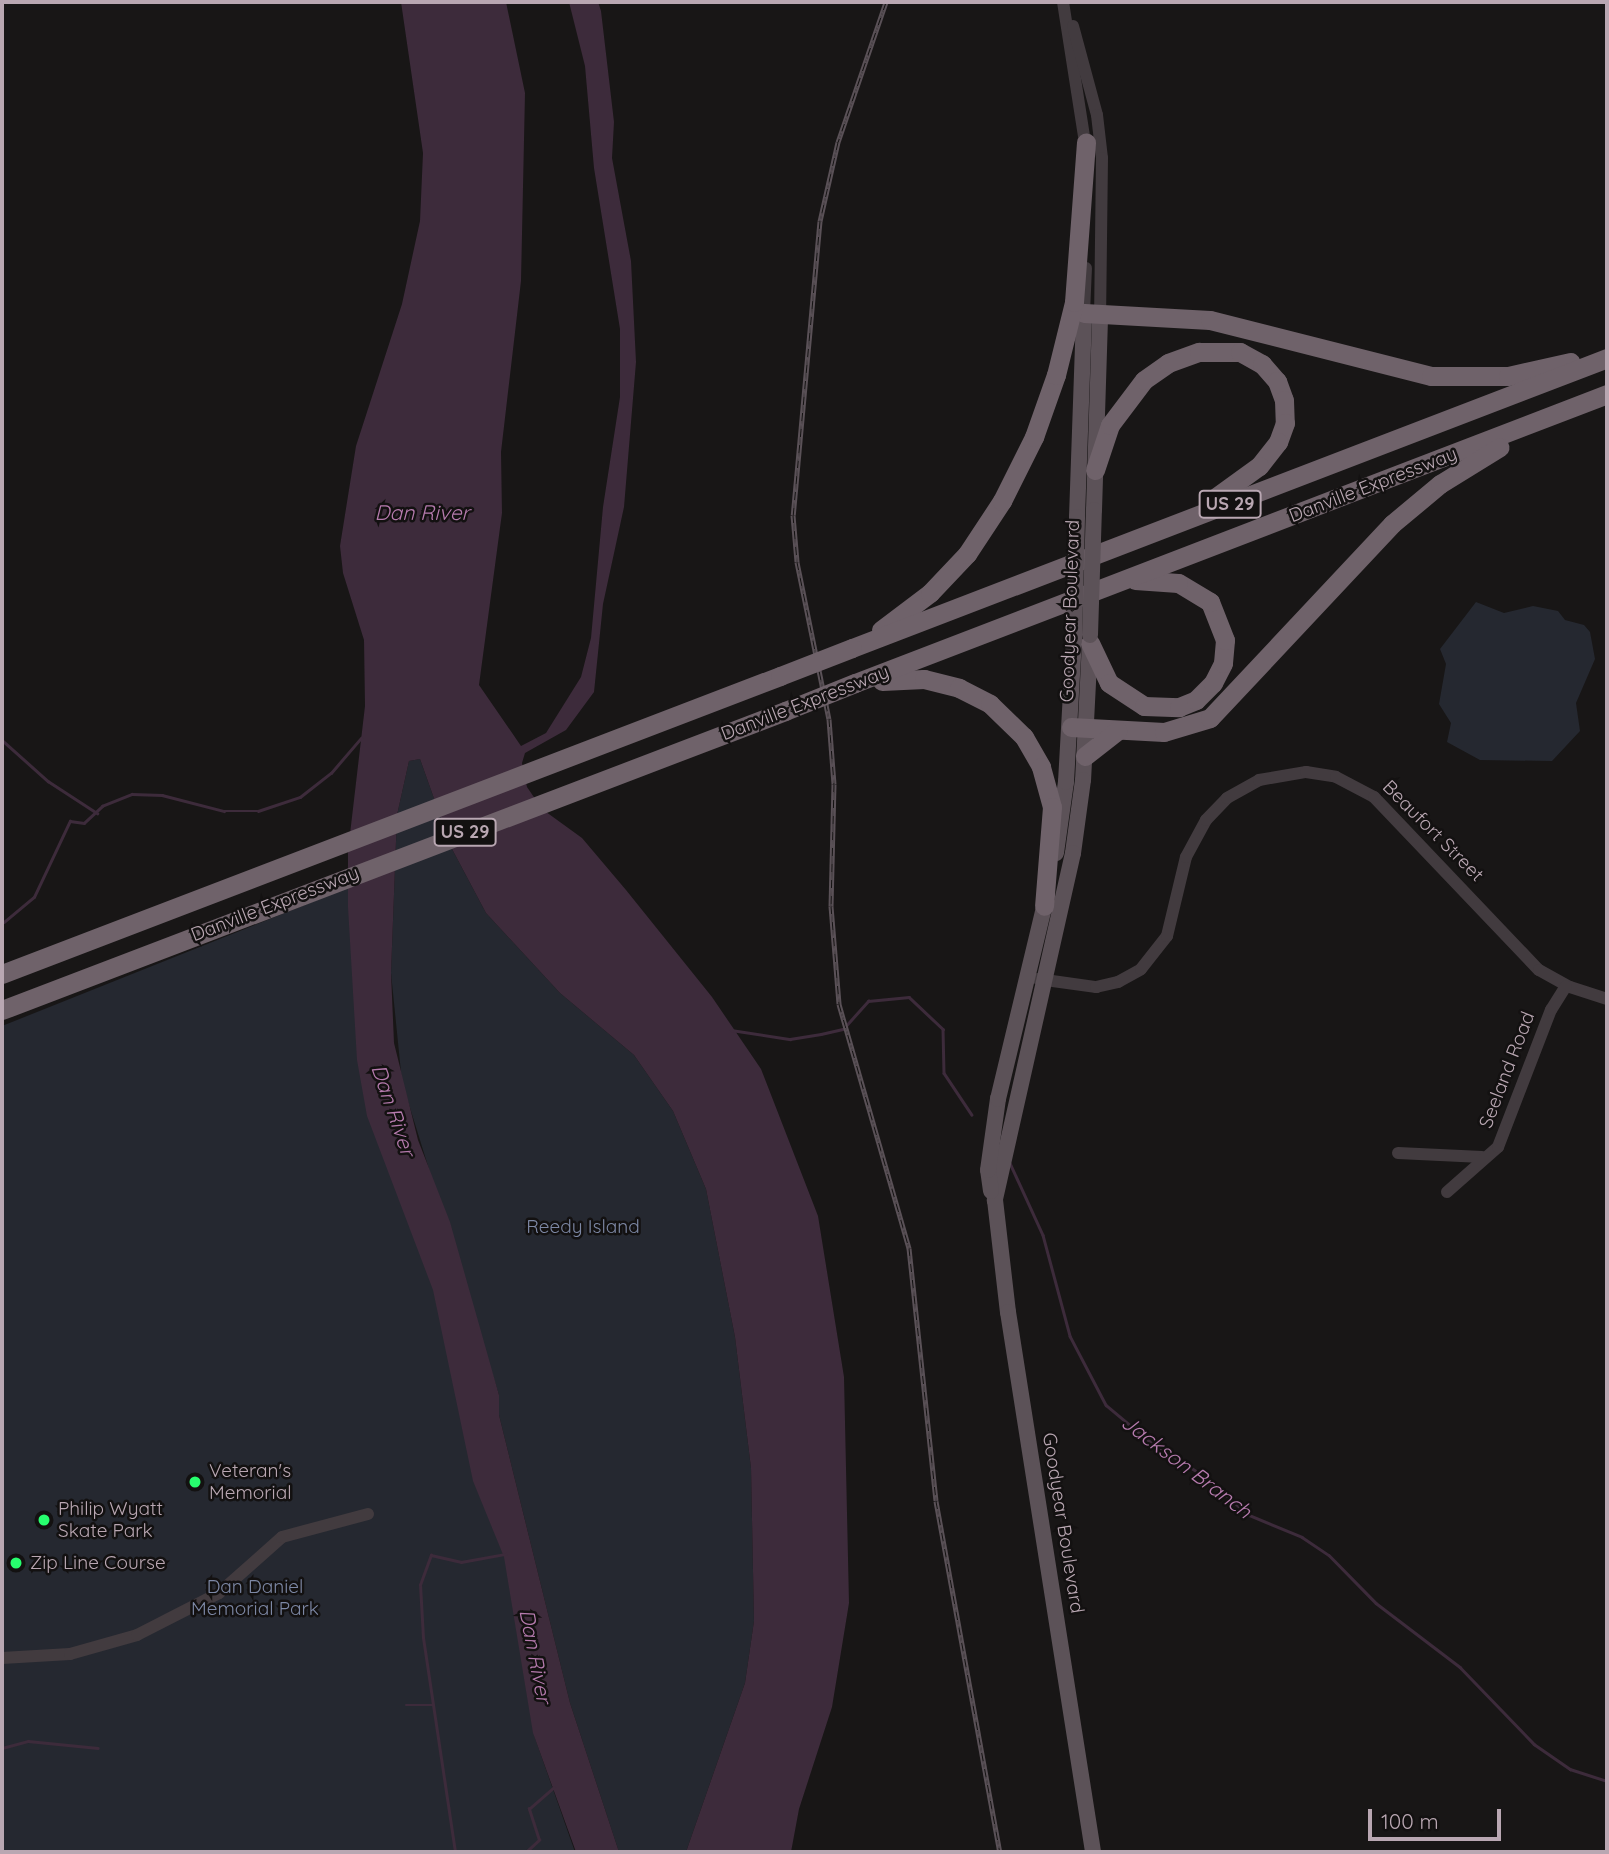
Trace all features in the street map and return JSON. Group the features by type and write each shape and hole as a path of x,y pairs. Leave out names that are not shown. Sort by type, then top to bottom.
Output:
{"highway":[{"path":"858,645 930,593 967,555 1002,501 1034,437 1056,375 1074,302 1086,142"},
{"path":"1092,314 1210,320 1406,372 1457,378 1539,370 1607,349"},
{"path":"1095,470 1122,405 1161,367 1212,350 1240,352 1262,364 1277,381 1284,400 1285,423 1278,442 1237,485 1165,521 1159,530"},
{"name":"Danville Expressway","path":"2,974 1607,358"},
{"name":"Danville Expressway","path":"2,1010 1607,394"},
{"path":"1079,728 1117,731 1182,730 1210,718 1415,503 1488,453 1607,401"},
{"path":"1084,640 1108,683 1133,702 1155,709 1179,707 1196,699 1213,684 1223,663 1226,640 1221,620 1202,595 1165,580 1114,582"},
{"path":"857,682 924,680 959,688 996,709 1024,737 1041,767 1052,807 1044,906"},
{"path":"1085,756 1117,731"},
{"path":"2,965 71,940 96,937"},
{"path":"2,1016 49,992"}],"main road":[{"name":"Goodyear Boulevard","path":"1092,314 1094,510 1079,728 1044,906 1035,979 995,1200 1008,1312 1093,1852"},
{"name":"Goodyear Boulevard","path":"1084,640 1077,517 1092,314"},
{"name":"Goodyear Boulevard","path":"1035,979 1073,853 1085,756 1079,728"}],"street":[{"name":"Goodyear Boulevard","path":"1063,2 1093,94 1102,158 1092,314"},
{"name":"Goodyear Boulevard","path":"1069,20 1086,142 1092,314"},
{"name":"Beaufort Street","path":"1035,979 1096,987 1118,982 1141,969 1167,936 1186,857 1206,820 1227,798 1259,780 1306,772 1336,777 1374,797 1539,970 1566,986"},
{"path":"1566,986 1607,999"},
{"name":"Seeland Road","path":"1447,1192 1482,1157 1498,1147 1551,1010 1566,986"},
{"path":"1398,1153 1482,1157"},
{"path":"2,1658 70,1654 137,1635 219,1593 282,1537 368,1514"}],"green space":[{"path":"1476,602 1504,613 1533,606 1558,611 1565,620 1584,625 1590,632 1595,659 1576,703 1580,731 1552,761 1480,760 1447,742 1451,723 1439,704 1446,664 1440,649"},
{"name":"Reedy Island","path":"420,759 452,849 486,913 560,993 634,1055 673,1111 706,1189 735,1337 751,1468 754,1621 745,1683 686,1852 619,1852 570,1703 499,1415 499,1395 402,1082 391,973 397,815 409,761"},
{"name":"Dan Daniel Memorial Park","path":"355,885 431,1268 505,1554 535,1738 575,1852 2,1852 2,1026"}],"water":[{"name":"Dan River","path":"401,2 506,2 525,93 521,281 501,452 502,513 479,685 521,746 546,733 581,677 591,638 603,507 620,397 620,329 594,168 585,66 569,2 598,2 601,11 614,122 612,158 631,261 636,362 624,507 603,604 594,692 566,730 525,753 522,763 527,787 542,809 582,838 626,890 712,997 761,1069 818,1216 844,1377 849,1603 832,1707 799,1809 791,1852 686,1852 745,1683 754,1621 751,1468 735,1337 706,1189 673,1111 634,1055 560,993 486,913 452,849 420,759 409,761 397,815 391,973 394,1043 418,1140 450,1222 499,1395 499,1415 570,1703 619,1852 576,1852 533,1733 504,1557 473,1481 433,1290 367,1116 357,1060 348,907 348,851 365,706 364,640 343,573 340,546 356,446 402,304 420,221 423,153"}],"waterway":[{"path":"4,922 34,897 70,821 84,823 102,806 132,794 162,795 224,811 258,811 300,797 331,773 361,738"},
{"path":"2,740 48,781 97,813"},
{"name":"Jackson Branch","path":"731,1030 790,1039 821,1034 843,1029 868,1001 909,997 943,1029 944,1073 972,1115"},
{"path":"2,1086 2,1106"},
{"name":"Jackson Branch","path":"1010,1163 1043,1235 1070,1336 1106,1405 1149,1441 1201,1474 1249,1515 1302,1537 1329,1555 1376,1603 1460,1667 1534,1744 1570,1769 1607,1781"},
{"path":"455,1852 423,1638 420,1585 431,1555 461,1562 505,1554"},
{"path":"406,1705 434,1705"},
{"path":"2,1748 28,1741 98,1748"},
{"path":"526,1852 539,1840 529,1809 554,1787"}],"railway":[{"path":"886,2 838,142 820,221 793,515 797,562 829,719 834,784 831,906 839,1004 909,1248 936,1501 1000,1852"}],"place":[{"name":"Veteran's Memorial","path":"195,1482"},
{"name":"Philip Wyatt Skate Park","path":"44,1520"},
{"name":"Zip Line Course","path":"16,1563"}]}
